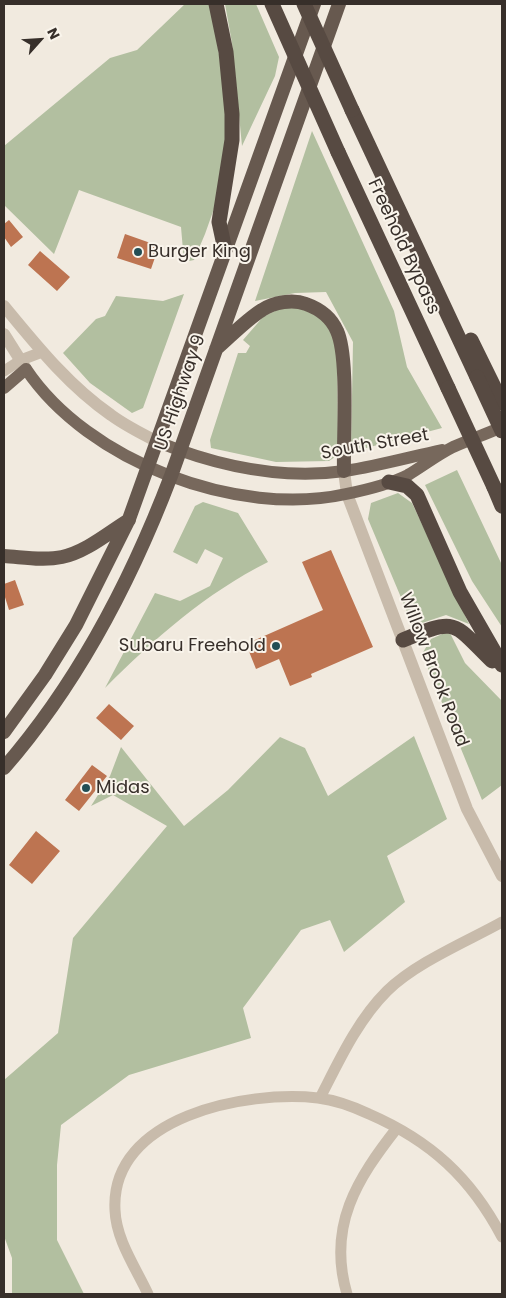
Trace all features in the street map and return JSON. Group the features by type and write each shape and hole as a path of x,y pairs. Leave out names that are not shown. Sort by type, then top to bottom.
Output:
{"highway":[{"path":"216,4 230,77 232,114 231,149 219,222 225,250"},
{"name":"Freehold Bypass","path":"272,4 338,152 502,506"},
{"name":"Freehold Bypass","path":"304,4 428,273 482,374 502,431"},
{"name":"US Highway 9","path":"4,732 45,675 76,625 129,519 314,4"},
{"name":"US Highway 9","path":"4,768 37,727 87,652 136,562 171,476 339,4"},
{"path":"216,350 256,314 268,306 280,303 303,303 325,314 336,329 343,351 344,471"},
{"path":"482,374 502,403"},
{"path":"390,482 407,486 417,496 460,592 502,665"},
{"path":"4,556 46,559 62,557 89,546 129,519"},
{"path":"402,640 436,626 452,626 467,636 502,671"}],"main road":[{"name":"South Street","path":"24,365 47,396 69,417 115,448 149,467 171,476 227,492 266,498 298,498 347,494 390,482 406,476 452,448 502,427"},
{"path":"4,388 24,365"},
{"name":"South Street","path":"158,442 209,461 252,470 300,473 344,471 452,448"}],"street":[{"path":"4,306 42,352 72,384 95,404 120,421 158,442"},
{"path":"4,334 24,365"},
{"path":"4,371 24,365 42,352"},
{"name":"Willow Brook Road","path":"344,471 347,494 467,808 502,876"},
{"path":"320,1098 361,1024 388,990 418,968 502,922"},
{"path":"148,1294 123,1242 115,1211 119,1178 134,1151 161,1130 218,1106 269,1097 320,1098 368,1113 428,1146 464,1179 484,1204 502,1237"},
{"path":"347,1294 342,1266 341,1245 348,1206 361,1176 397,1128"}],"green space":[{"path":"185,4 211,4 228,111 221,189 194,260 184,262 181,227 79,190 54,254 4,205 4,146 110,58 137,50"},
{"path":"225,4 256,4 279,57 275,76 242,146 232,43"},
{"path":"312,131 394,311 407,367 442,428 351,452 353,342 326,292 295,293 255,301"},
{"path":"184,294 143,408 132,413 90,383 63,353 96,319 105,316 116,296 163,301"},
{"path":"285,306 312,312 318,316 329,327 337,345 338,447 335,457 329,461 276,462 211,448 210,440 238,353 246,353 250,346 243,340 263,317"},
{"path":"457,470 502,565 502,627 472,581 425,485"},
{"path":"398,493 412,503 469,624 446,615 413,626 368,519 371,503"},
{"path":"203,502 238,513 268,562 223,588 182,618 142,652 105,688 155,593 180,601 210,586 223,558 205,549 197,564 173,552 195,506"},
{"path":"449,631 465,663 502,701 502,785 482,800 422,654 431,639"},
{"path":"414,736 447,819 387,856 405,902 344,952 330,920 301,930 243,1008 251,1038 129,1075 61,1125 57,1165 57,1240 84,1294 12,1294 12,1258 4,1236 4,1080 58,1033 73,938 167,826 113,795 91,806 110,776 121,747 184,826 228,790 280,737 305,748 328,796"}],"building":[{"path":"9,220 23,237 11,247 4,237 4,224"},
{"name":"Burger King","path":"125,234 159,246 151,269 117,258"},
{"path":"40,251 70,277 57,291 28,265"},
{"path":"331,550 373,647 311,674 312,677 290,686 279,659 256,669 246,644 323,610 302,562"},
{"path":"15,580 24,605 9,610 4,594 4,584"},
{"path":"109,704 134,726 121,740 96,718"},
{"name":"Midas","path":"92,765 107,776 79,811 65,800"},
{"path":"36,831 60,851 32,884 9,865"}],"place":[{"name":"Burger King","path":"138,252"},
{"name":"Subaru Freehold","path":"276,646"},
{"name":"Midas","path":"86,788"}]}
